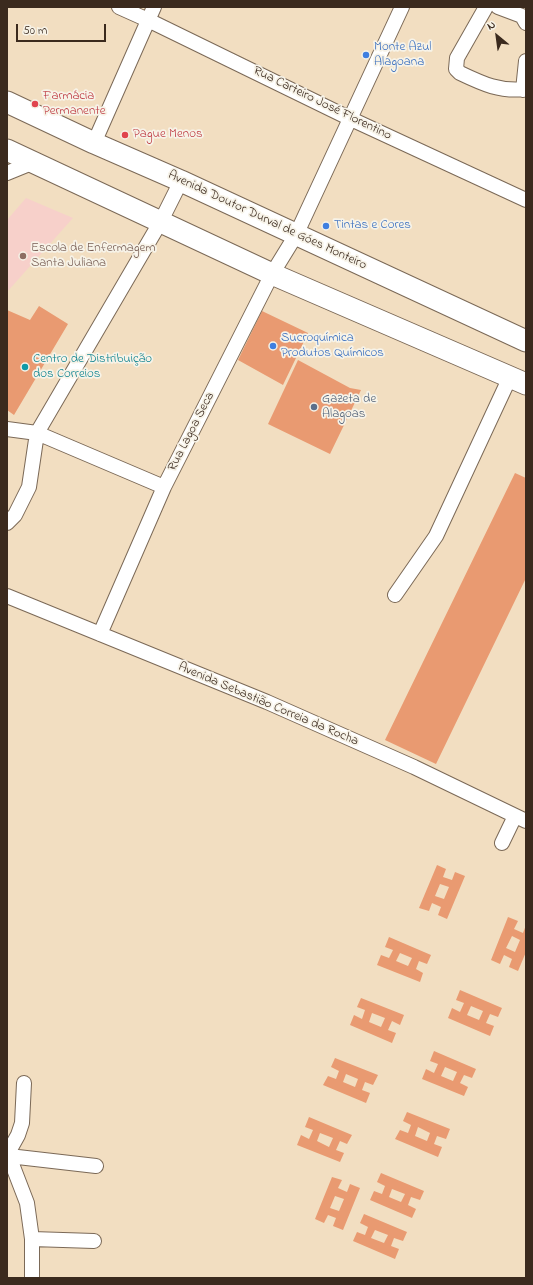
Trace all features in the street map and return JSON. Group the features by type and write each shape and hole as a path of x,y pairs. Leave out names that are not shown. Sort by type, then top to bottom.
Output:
{"highway":[{"name":"Avenida Doutor Durval de Góes Monteiro","path":"7,102 526,341"},
{"path":"7,150 272,274 518,380"}],"street":[{"name":"Rua Carteiro José Florentino","path":"119,7 151,13 351,119 526,200"},
{"name":"Rua Lagoa Seca","path":"100,634 164,486 272,274 296,235 402,7"},
{"path":"486,7 458,58 456,69 460,73 489,87 516,91 525,89 526,61"},
{"path":"498,7 522,16 526,24"},
{"path":"94,143 151,13"},
{"path":"7,173 34,162"},
{"path":"7,523 15,515 29,487 37,433 161,221 181,181"},
{"path":"395,595 436,536 518,380"},
{"path":"7,429 37,433 164,486"},
{"name":"Avenida Sebastião Correia da Rocha","path":"7,596 267,702 414,767 520,818"},
{"path":"502,843 520,818"},
{"path":"24,1083 22,1123 18,1135 8,1153 27,1203 32,1239 32,1278"},
{"path":"8,1153 96,1166"},
{"path":"32,1239 94,1241"}],"shaded area":[{"name":"Escola de Enfermagem Santa Juliana","path":"26,198 73,218 7,292 7,220"}],"building":[{"name":"Centro de Distribuição dos Correios","path":"39,306 68,324 14,415 7,410 7,310 30,320"},
{"name":"Sucroquímica Produtos Químicos","path":"262,311 308,333 283,385 238,360"},
{"name":"Gazeta de Alagoas","path":"298,360 350,388 361,390 330,454 268,424"},
{"path":"515,473 526,478 526,578 436,764 385,740"},
{"path":"437,865 446,869 443,877 452,880 455,872 465,876 447,919 438,915 441,907 432,903 429,911 419,908","holes":["440,884 449,887 444,899 435,896"]},
{"path":"508,917 518,921 514,929 523,933 526,925 526,952 518,971 509,967 512,959 504,955 500,964 491,960","holes":["512,936 520,940 515,952 506,948"]},
{"path":"389,937 431,955 427,964 419,961 416,969 423,973 420,982 377,965 381,955 389,958 393,950 385,947","holes":["400,953 412,958 408,966 396,961"]},
{"path":"460,990 502,1008 498,1017 490,1014 486,1023 494,1026 490,1036 448,1018 452,1008 460,1012 464,1003 456,1000","holes":["471,1006 483,1011 479,1020 467,1015"]},
{"path":"361,998 404,1015 400,1025 392,1021 388,1030 396,1033 392,1043 350,1025 354,1015 362,1019 365,1010 357,1007","holes":["372,1013 385,1018 381,1027 369,1022"]},
{"path":"434,1051 476,1069 472,1078 464,1075 460,1083 468,1087 464,1096 422,1079 426,1069 434,1073 438,1064 430,1061","holes":["445,1067 457,1072 453,1081 441,1076"]},
{"path":"335,1058 378,1075 373,1085 365,1082 362,1090 370,1093 366,1103 323,1085 328,1076 336,1079 339,1071 331,1067","holes":["346,1074 358,1079 355,1087 343,1082"]},
{"path":"407,1112 450,1129 446,1139 437,1136 434,1144 442,1147 438,1157 395,1139 400,1130 408,1133 411,1125 403,1121","holes":["418,1127 430,1133 427,1141 415,1136"]},
{"path":"309,1117 352,1135 347,1144 340,1141 336,1150 344,1153 340,1162 297,1145 301,1135 309,1139 313,1130 305,1127","holes":["320,1133 333,1138 329,1147 317,1141"]},
{"path":"381,1173 424,1191 420,1200 411,1197 408,1205 416,1209 412,1218 370,1200 374,1191 382,1194 385,1186 377,1182","holes":["392,1189 405,1194 401,1202 389,1197"]},
{"path":"332,1177 342,1180 338,1188 347,1192 350,1184 360,1188 343,1230 333,1226 336,1218 328,1215 324,1223 315,1219","holes":["335,1196 344,1199 339,1211 330,1208"]},
{"path":"364,1214 407,1232 403,1241 394,1238 391,1246 399,1249 395,1259 353,1241 357,1232 365,1235 368,1227 360,1223","holes":["375,1230 388,1235 384,1243 371,1238"]}],"place":[{"name":"Monte Azul Alagoana","path":"366,55"},
{"name":"Farmácia Permanente","path":"35,104"},
{"name":"Pague Menos","path":"125,135"},
{"name":"Tintas e Cores","path":"326,226"},
{"name":"Escola de Enfermagem Santa Juliana","path":"23,256"},
{"name":"Sucroquímica Produtos Químicos","path":"273,346"},
{"name":"Centro de Distribuição dos Correios","path":"25,367"},
{"name":"Gazeta de Alagoas","path":"314,407"}]}
